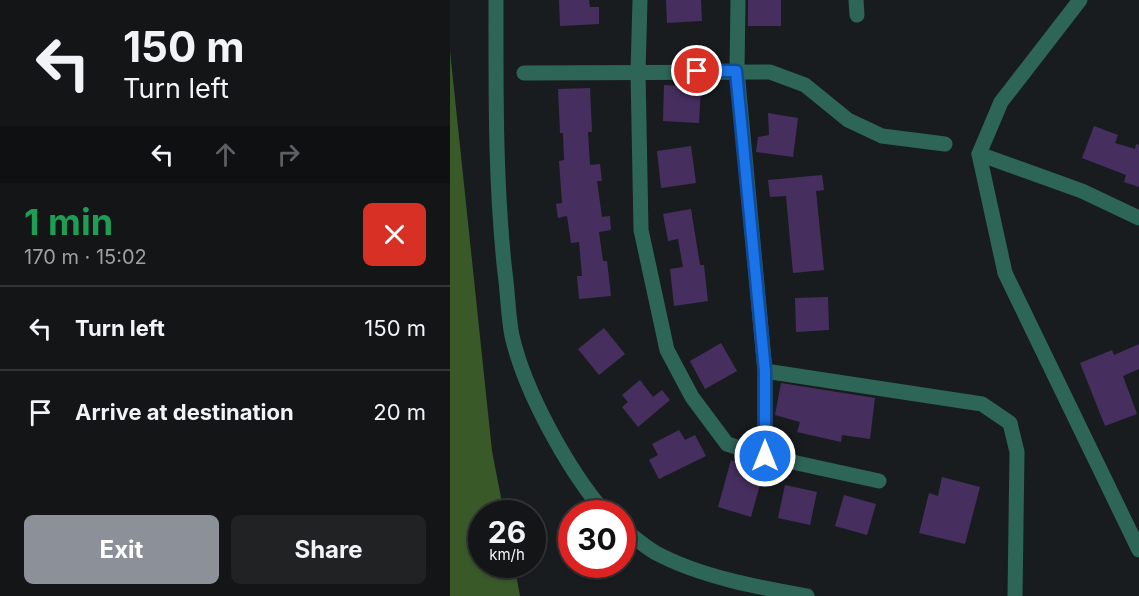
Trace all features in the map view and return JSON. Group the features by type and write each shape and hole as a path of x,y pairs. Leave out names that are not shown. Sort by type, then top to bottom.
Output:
{"street":[{"path":"496,0 495,143 512,336 535,398 587,492 594,500"},
{"path":"640,0 638,72 641,230 667,350 692,397 728,444 765,456 879,481"},
{"path":"738,0 736,71 765,371 765,456"},
{"path":"1080,0 1001,102 979,154 1005,273 1139,550"},
{"path":"524,73 770,72 805,85 848,120 882,136 945,144"},
{"path":"979,154 1082,191 1139,218"},
{"path":"765,371 982,404 1010,423 1017,452 1015,596"},
{"path":"636,538 656,553 699,571 807,596"}],"green space":[{"path":"450,51 492,451 501,500 468,500 468,578 517,578 520,596 450,596"}],"building":[{"path":"559,0 589,0 590,7 599,7 599,24 560,26"},
{"path":"666,0 701,0 702,21 667,23"},
{"path":"748,0 781,0 781,26 748,26"},
{"path":"664,85 701,87 699,123 663,121"},
{"path":"590,88 592,132 588,132 590,165 600,164 602,181 597,181 602,217 610,216 611,230 599,232 603,261 607,261 611,296 579,299 577,276 582,276 579,242 571,243 567,216 558,218 556,204 562,203 559,161 564,160 558,89"},
{"path":"768,113 798,118 793,157 756,152 758,137 769,135"},
{"path":"1094,126 1118,135 1115,143 1135,149 1136,144 1139,145 1139,187 1124,182 1126,175 1082,158"},
{"path":"691,146 696,183 661,188 657,151"},
{"path":"822,175 824,190 816,191 824,270 793,273 786,196 770,197 768,180"},
{"path":"691,209 700,265 704,265 708,301 674,306 670,269 683,267 678,239 668,241 663,214"},
{"path":"828,297 829,330 796,332 795,298"},
{"path":"604,328 625,354 599,375 578,349"},
{"path":"721,343 737,371 705,389 690,361"},
{"path":"1139,344 1139,369 1123,376 1137,414 1105,426 1080,363 1112,350 1114,355"},
{"path":"640,380 653,397 662,390 670,400 638,427 622,407 628,402 622,395"},
{"path":"781,383 875,398 870,439 842,435 841,442 797,432 800,422 775,415"},
{"path":"679,430 685,440 695,435 706,456 659,479 649,460 658,455 652,444"},
{"path":"731,460 764,470 751,517 718,507"},
{"path":"942,477 980,487 965,544 919,533 929,493 938,496"},
{"path":"785,485 817,492 810,525 778,518"},
{"path":"844,495 876,504 867,535 835,526"}],"route":[{"path":"697,71 736,71 765,371 765,456"}]}
